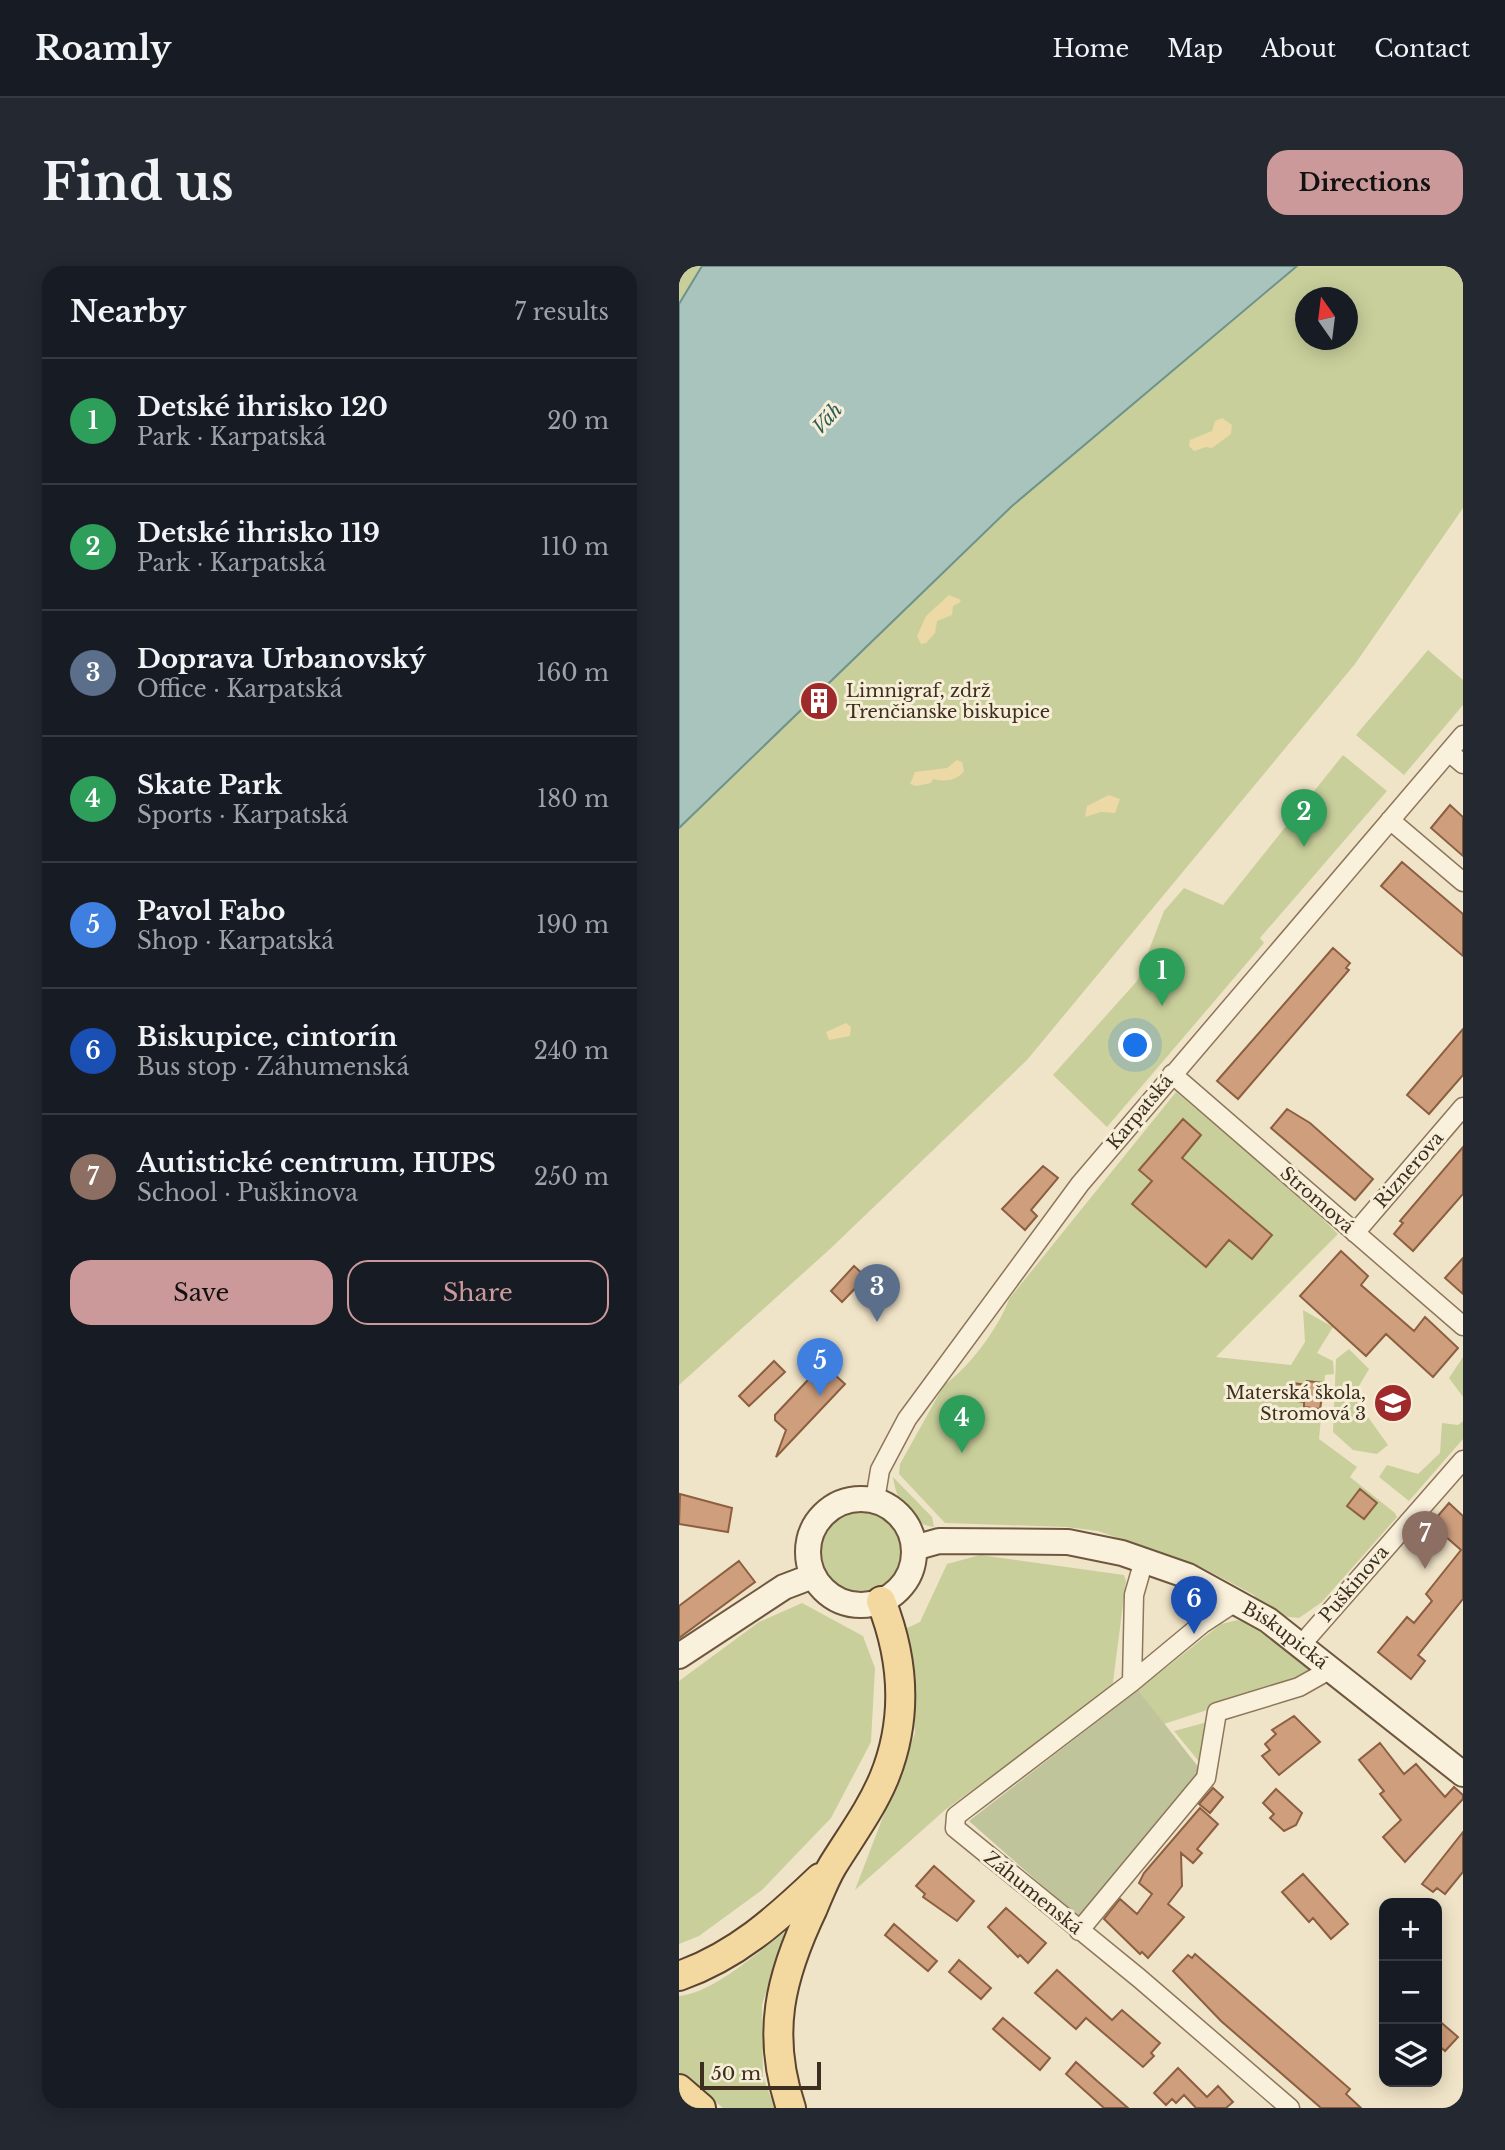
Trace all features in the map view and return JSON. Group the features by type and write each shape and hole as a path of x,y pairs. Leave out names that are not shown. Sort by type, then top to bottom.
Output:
{"main road":[{"path":"791,2108 783,2085 778,2048 778,2012 785,1975 832,1867 869,1808 884,1777 894,1745 901,1685 896,1646 881,1601"},
{"path":"679,1976 707,1966 753,1938 832,1867"},
{"path":"679,2090 701,2108"}],"street":[{"name":"Karpatská","path":"875,1500 880,1470 907,1419 1080,1184 1463,735"},
{"path":"1449,752 1463,764"},
{"path":"1390,820 1463,882"},
{"name":"Stromová","path":"1172,1074 1463,1326"},
{"name":"Riznerova","path":"1355,1233 1463,1107"},
{"name":"Puškinova","path":"1301,1645 1463,1460"},
{"path":"849,1500 875,1500 899,1514 910,1530 914,1548 908,1577 896,1592 881,1601 860,1605 841,1601 825,1591 813,1576 808,1545 821,1517 849,1500"},
{"name":"Biskupická","path":"914,1548 939,1541 1030,1540 1101,1548 1188,1576 1237,1601 1301,1645 1463,1774"},
{"path":"1132,1682 1134,1595 1144,1560"},
{"path":"679,1656 784,1587 813,1576"},
{"name":"Záhumenská","path":"1237,1601 1202,1624 1132,1682 956,1816 955,1828 1290,2108"},
{"path":"1079,1931 1206,1777 1217,1712 1299,1687 1331,1669"}],"green space":[{"path":"679,266 703,266 679,304"},
{"path":"1298,266 1463,266 1463,508 1355,664 1027,1060 830,1249 679,1385 679,828 1012,506"},
{"path":"1428,650 1463,680 1463,705 1404,775 1356,735"},
{"path":"1343,755 1387,791 1260,938 1264,943 1107,1127 1053,1075 1137,981 1164,911 1184,888 1223,905"},
{"path":"1176,1092 1299,1196 1338,1234 1216,1357 1291,1365 1305,1342 1303,1310 1333,1327 1317,1353 1333,1361 1334,1374 1325,1375 1319,1439 1357,1467 1350,1477 1397,1517 1322,1602 1299,1618 1281,1616 1262,1607 1254,1595 1205,1569 1098,1531 1066,1527 945,1523 899,1474 900,1464 944,1385 963,1369 982,1346 1009,1299"},
{"path":"1349,1349 1369,1369 1353,1396 1388,1445 1377,1454 1353,1450 1333,1432 1336,1359"},
{"path":"1463,1357 1463,1397 1449,1378"},
{"path":"1463,1421 1463,1439 1409,1501 1379,1477 1387,1465 1418,1474 1440,1453 1442,1423 1458,1425"},
{"path":"893,1477 932,1517 934,1527 917,1521 905,1510"},
{"path":"861,1508 885,1515 897,1527 904,1551 897,1575 885,1587 861,1594 837,1587 825,1575 818,1551 825,1527 837,1515"},
{"path":"980,1555 1124,1575 1126,1581 1112,1690 945,1810 855,1890 915,1733 907,1628 920,1622 947,1564"},
{"path":"802,1603 863,1636 875,1668 871,1742 831,1818 762,1890 699,1936 679,1944 679,1681 759,1622"},
{"path":"1238,1620 1251,1625 1318,1674 1164,1724 1138,1690 1221,1624"},
{"path":"1138,1690 1203,1773 1081,1920 969,1821"},
{"path":"1211,1721 1205,1769 1174,1731"},
{"path":"785,1932 762,2005 763,2077 775,2108 723,2108 679,2072 679,1996 706,1988 720,1980"}],"sand":[{"path":"1222,418 1232,425 1231,434 1212,448 1194,451 1189,446 1190,440 1212,431 1215,421"},
{"path":"949,595 961,600 953,606 952,615 937,621 935,633 926,643 921,644 917,636 926,616"},
{"path":"957,760 962,762 964,771 954,779 933,779 931,783 916,786 910,784 915,772 947,768"},
{"path":"1109,795 1120,799 1115,813 1101,812 1085,817 1087,806"},
{"path":"846,1023 851,1027 850,1036 829,1040 826,1032"}],"water":[{"name":"Váh","path":"702,266 1297,266 1012,506 679,828 679,304"}],"building":[{"path":"1450,805 1463,817 1463,856 1431,828"},
{"path":"1402,862 1463,914 1463,956 1381,886"},
{"path":"1333,948 1350,963 1346,968 1349,970 1238,1099 1217,1081"},
{"path":"1463,1029 1463,1075 1429,1114 1407,1095"},
{"path":"1287,1109 1310,1123 1373,1179 1355,1200 1271,1128"},
{"path":"1183,1119 1201,1135 1182,1158 1272,1235 1252,1259 1229,1240 1206,1267 1132,1204 1152,1181 1139,1170"},
{"path":"1463,1147 1463,1194 1413,1251 1394,1234 1403,1223 1400,1221"},
{"path":"1043,1166 1058,1178 1031,1210 1037,1216 1025,1230 1002,1209"},
{"path":"1341,1251 1368,1276 1361,1285 1414,1331 1425,1317 1458,1348 1433,1377 1386,1334 1366,1356 1300,1296"},
{"path":"1463,1258 1463,1294 1445,1278"},
{"path":"854,1266 866,1277 842,1302 831,1291"},
{"path":"774,1361 785,1372 749,1406 739,1396"},
{"path":"823,1364 845,1384 776,1457 786,1430 775,1420 775,1415"},
{"path":"1307,1381 1324,1383 1320,1409 1304,1407 1304,1402 1290,1400 1292,1383 1307,1385"},
{"path":"1360,1489 1377,1503 1364,1519 1347,1506"},
{"path":"680,1494 732,1508 728,1532 679,1524"},
{"path":"1449,1503 1463,1516 1463,1599 1418,1655 1425,1661 1411,1679 1378,1652 1407,1617 1414,1623 1432,1601 1426,1594 1461,1550 1431,1524"},
{"path":"739,1561 755,1582 679,1638 679,1606"},
{"path":"1294,1716 1320,1742 1279,1775 1262,1756 1270,1750 1265,1744 1276,1734 1272,1730"},
{"path":"1380,1743 1404,1774 1416,1764 1445,1797 1454,1787 1463,1795 1463,1799 1405,1862 1383,1837 1401,1820 1380,1794 1384,1791 1359,1760"},
{"path":"1213,1788 1223,1797 1210,1813 1199,1804"},
{"path":"1276,1789 1302,1813 1296,1825 1284,1831 1270,1818 1274,1814 1263,1803"},
{"path":"1200,1808 1218,1824 1197,1849 1202,1853 1193,1863 1181,1853 1182,1886 1168,1904 1184,1917 1148,1958 1142,1952 1140,1954 1104,1919 1120,1899 1137,1914 1152,1894 1139,1883 1144,1873"},
{"path":"1463,1832 1463,1872 1445,1894 1437,1888 1433,1892 1422,1884"},
{"path":"934,1866 974,1901 957,1921 923,1897 925,1894 916,1886"},
{"path":"1303,1874 1348,1924 1331,1939 1313,1918 1309,1922 1282,1892"},
{"path":"1006,1908 1046,1943 1028,1963 1020,1955 1018,1957 988,1927"},
{"path":"894,1924 937,1961 928,1971 885,1935"},
{"path":"1195,1954 1350,2089 1346,2094 1361,2108 1321,2108 1221,2021 1173,1971 1188,1955 1192,1958"},
{"path":"959,1960 991,1988 981,1999 949,1972"},
{"path":"1057,1970 1112,2020 1122,2010 1160,2043 1151,2053 1154,2056 1143,2067 1086,2018 1076,2029 1035,1993"},
{"path":"1003,2018 1050,2058 1040,2070 993,2029"},
{"path":"1442,2023 1458,2037 1445,2051 1442,2048"},
{"path":"1076,2062 1128,2108 1104,2108 1066,2074"},
{"path":"1178,2068 1207,2097 1218,2086 1233,2102 1226,2108 1196,2108 1184,2095 1176,2103 1172,2099 1166,2105 1154,2093"}],"place":[{"name":"Limnigraf, zdrž Trenčianske biskupice","path":"819,701"},
{"name":"Detské ihrisko 119","path":"1304,847"},
{"name":"Detské ihrisko 120","path":"1162,1006"},
{"name":"Doprava Urbanovský","path":"877,1322"},
{"name":"Pavol Fabo","path":"820,1396"},
{"name":"Materská škola, Stromová 3","path":"1393,1403"},
{"name":"Skate Park","path":"962,1453"},
{"name":"Autistické centrum, HUPS","path":"1425,1569"},
{"name":"Biskupice, cintorín","path":"1194,1634"}]}
